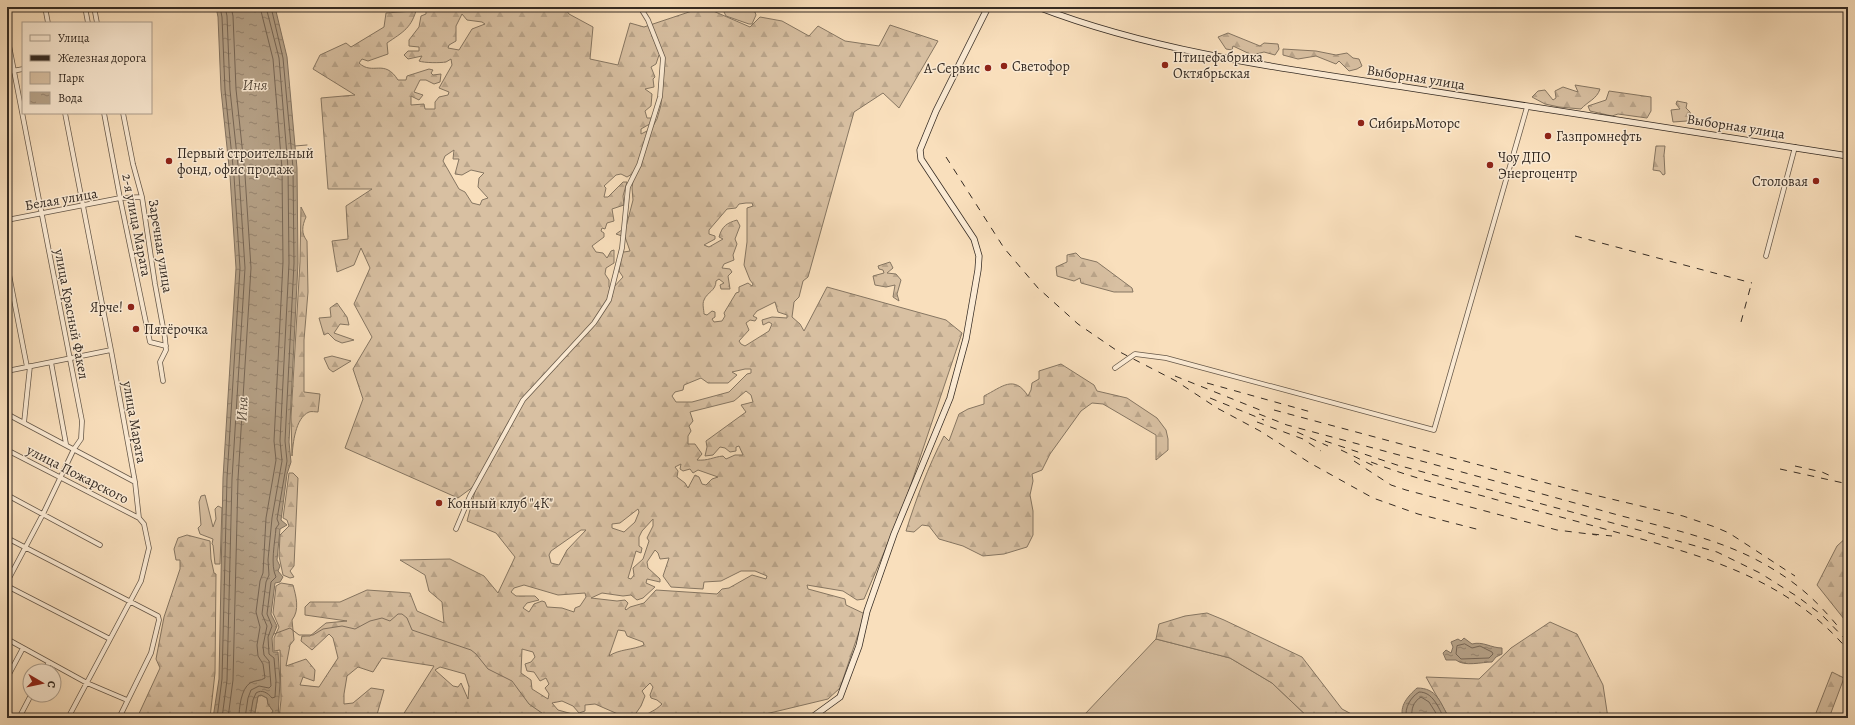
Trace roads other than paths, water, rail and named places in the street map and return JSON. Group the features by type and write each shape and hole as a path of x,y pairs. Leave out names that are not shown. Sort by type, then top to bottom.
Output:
{"main road":[{"path":"811,718 840,697 858,646 867,611 894,534 950,398 966,338 978,270 978,256 974,239 921,159 920,150 936,111 988,7 981,7"},
{"name":"Выборная улица","path":"1038,7 1060,16 1157,43 1255,64 1848,156"}],"street":[{"path":"45,7 48,22"},
{"path":"85,7 88,22"},
{"path":"94,7 97,22"},
{"path":"456,529 470,496 523,400 594,323 609,300 622,248 628,187 639,165 660,97 663,58 648,20 640,7"},
{"name":"улица Красный Факел","path":"7,35 22,113"},
{"path":"7,72 22,69"},
{"path":"1115,368 1135,354 1166,358 1434,430 1527,106"},
{"name":"улица Красный Факел","path":"7,582 26,548 74,449 81,439 82,421 22,114"},
{"name":"улица Марата","path":"65,114 111,350 135,482 139,518 144,524 149,548 141,581 68,718"},
{"name":"2-я улица Марата","path":"104,114 150,342 166,346"},
{"name":"Заречная улица","path":"124,114 133,164 142,197 166,346 166,350 160,362 163,381"},
{"name":"Выборная улица","path":"1766,256 1795,147"},
{"name":"Белая улица","path":"7,220 120,198 142,197"},
{"path":"7,264 28,366 24,423"},
{"path":"7,370 111,350"},
{"path":"51,362 66,444"},
{"path":"7,414 135,482"},
{"name":"улица Пожарского","path":"7,450 139,518"},
{"path":"7,495 100,545"},
{"path":"7,538 158,616 159,620 151,653 118,718"},
{"path":"7,586 110,639"},
{"path":"7,639 87,682 127,700"},
{"path":"7,678 23,648"},
{"path":"19,718 27,703"}],"water":[{"name":"Иня","path":"216,7 275,7 287,57 297,168 298,263 289,442 291,462 287,474 281,520 287,525 280,529 277,560 280,566 278,571 283,577 280,582 275,583 271,614 277,626 272,638 273,652 278,652 280,681 278,718 269,718 273,711 268,704 267,698 261,695 258,696 254,718 213,718 219,679 223,478 236,268 230,176 221,90 218,17"},
{"path":"1464,638 1472,644 1480,643 1502,648 1502,654 1496,657 1492,662 1468,664 1456,660 1446,660 1443,653 1446,650 1451,653 1453,647 1451,642 1458,639 1461,641"},
{"path":"1417,688 1429,690 1434,693 1449,718 1403,718 1403,705 1410,694"}],"waterway":[{"path":"295,146 307,145"},
{"path":"274,634 290,628 299,635 313,635 323,629 342,626 355,629 370,621 382,618 390,621 398,614 402,614 407,618 412,630 471,650 488,669 512,681 529,704 549,718"},
{"path":"564,718 572,716 578,718"}],"railway":[{"path":"946,157 1004,248 1038,288 1078,324 1116,350 1176,381 1217,408 1260,431 1310,463 1373,498 1418,514 1480,530"},
{"path":"1575,236 1752,283"},
{"path":"1741,322 1751,285"},
{"path":"1175,376 1265,412"},
{"path":"1207,383 1311,412"},
{"path":"1210,398 1264,420"},
{"path":"1274,410 1569,489 1683,516 1729,533 1795,576"},
{"path":"1259,414 1287,425 1685,533 1727,546 1766,565 1798,586 1824,610 1841,630"},
{"path":"1257,422 1303,439 1321,451"},
{"path":"1297,432 1328,446"},
{"path":"1325,441 1397,465 1717,552 1760,573 1798,597 1822,615 1848,642"},
{"path":"1341,450 1374,466"},
{"path":"1354,461 1391,485 1406,490 1557,530 1597,535"},
{"path":"1371,462 1426,480 1677,549 1740,572 1797,604 1824,625 1848,650"},
{"path":"1795,466 1822,472 1833,477"},
{"path":"1780,469 1848,484"},
{"path":"1592,534 1612,536"}],"place":[{"name":"Птицефабрика Октябрьская","path":"1165,65"},
{"name":"Светофор","path":"1004,66"},
{"name":"А-Сервис","path":"988,68"},
{"name":"СибирьМоторс","path":"1361,123"},
{"name":"Газпромнефть","path":"1548,136"},
{"name":"Первый строительный фонд, офис продаж","path":"169,161"},
{"name":"Чоу ДПО Энергоцентр","path":"1490,165"},
{"name":"Столовая","path":"1816,181"},
{"name":"Ярче!","path":"131,307"},
{"name":"Пятёрочка","path":"136,329"},
{"name":"Конный клуб \"4К\"","path":"439,503"}]}
